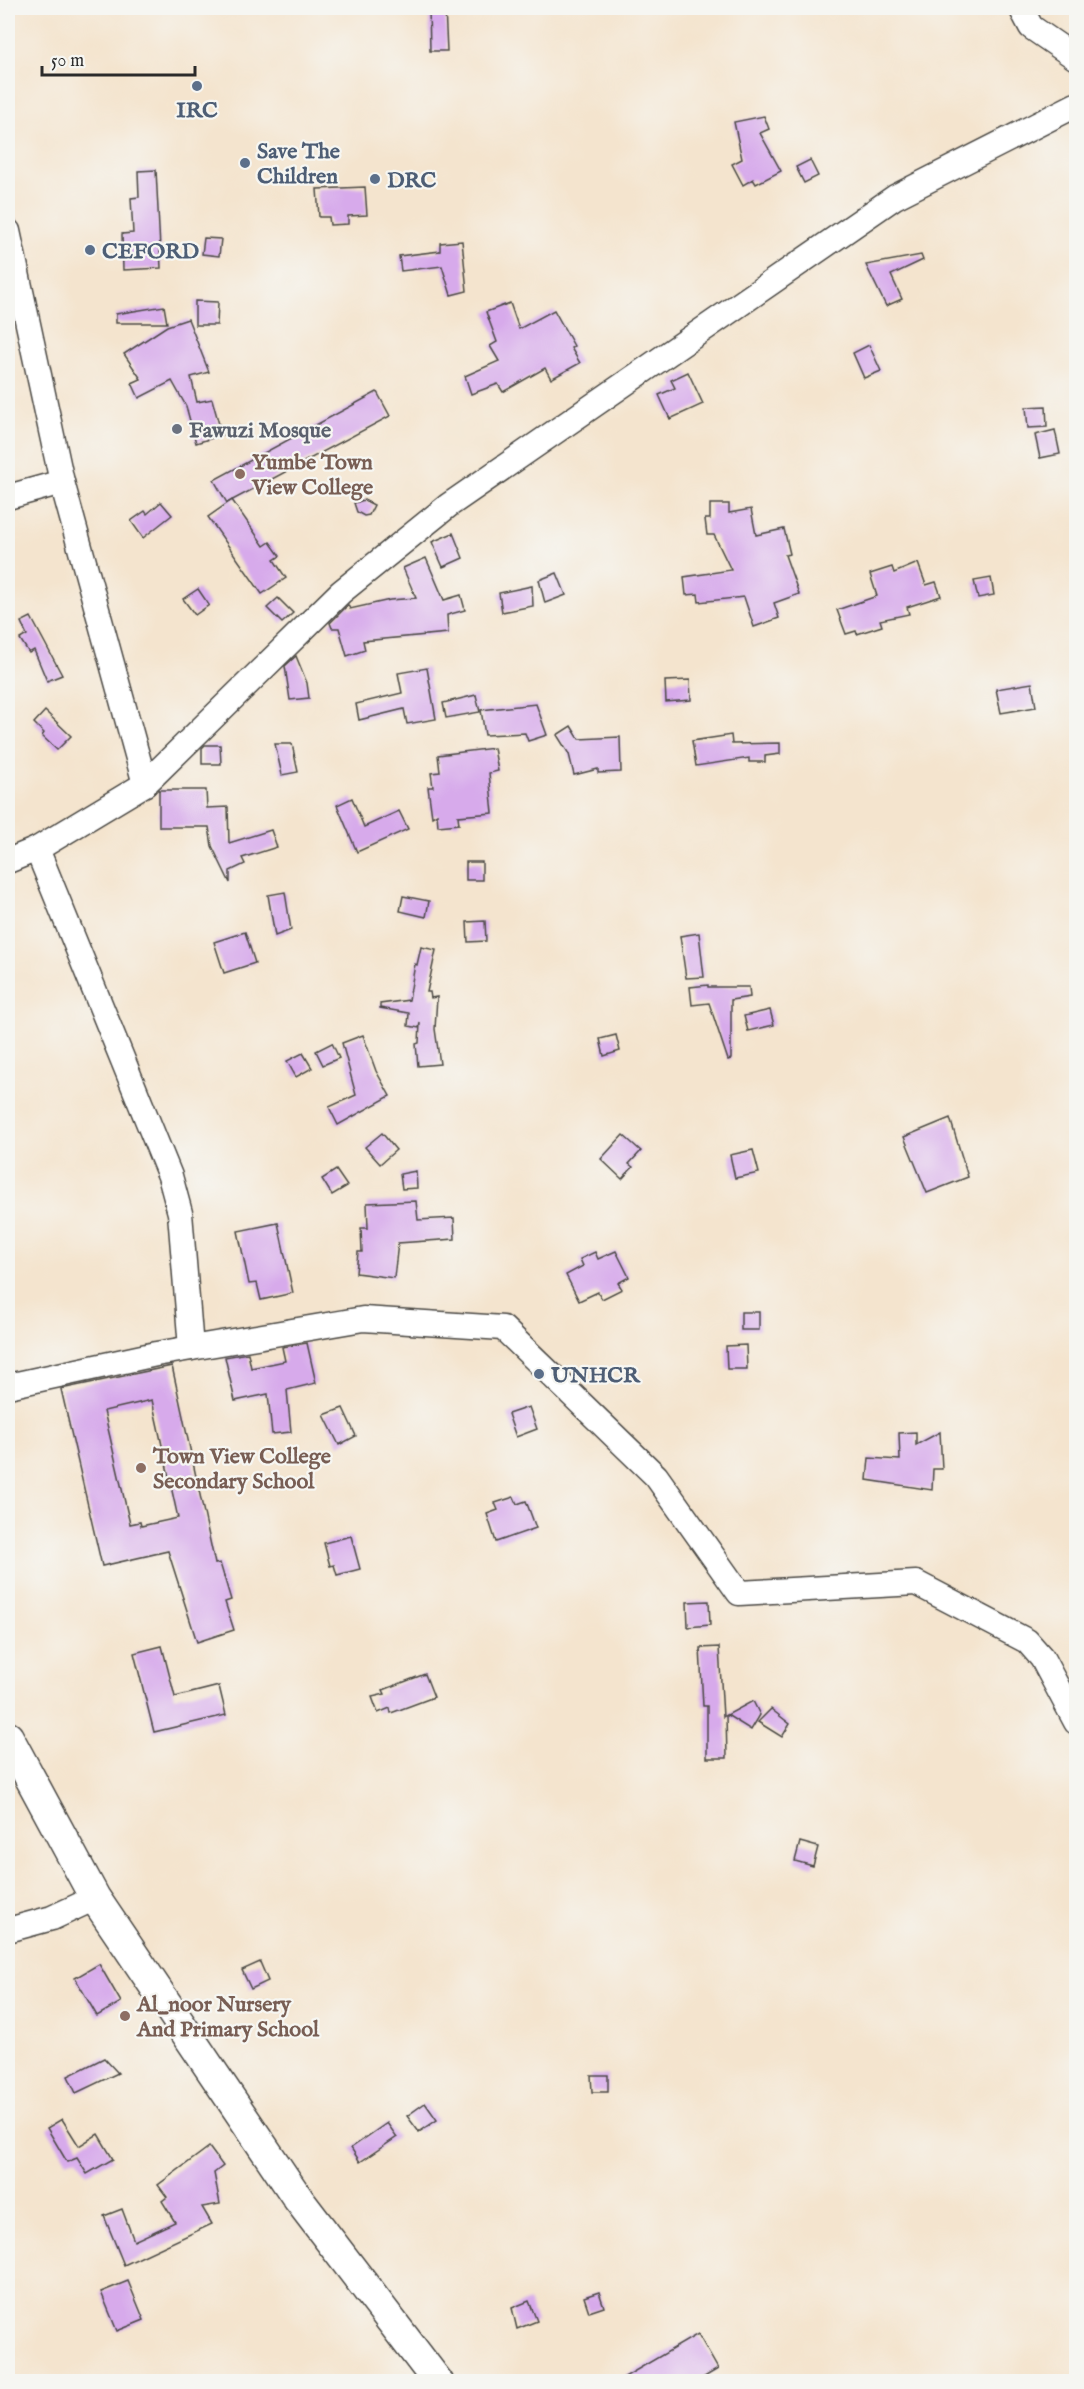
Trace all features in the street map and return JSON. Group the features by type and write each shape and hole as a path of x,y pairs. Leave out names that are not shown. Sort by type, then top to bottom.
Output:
{"main road":[{"path":"8,1737 95,1899 299,2200 438,2382"}],"street":[{"path":"1021,8 1031,27 1077,58"},
{"path":"8,861 38,849 145,784 341,592 449,505 895,197 1077,105"},
{"path":"8,231 63,482 145,784"},
{"path":"8,497 63,482"},
{"path":"38,849 170,1176 180,1213 191,1348"},
{"path":"8,1386 191,1348 363,1319 503,1328 656,1476 739,1593 916,1583 1027,1641 1042,1658 1077,1722"},
{"path":"8,1930 52,1918 95,1899"}],"building":[{"path":"429,8 445,8 447,51 430,51"},
{"path":"764,116 769,129 760,133 781,171 756,184 753,179 743,185 732,164 742,159 734,122"},
{"path":"810,160 818,176 804,183 796,167"},
{"path":"156,170 161,268 123,270 122,234 133,233 131,198 139,197 138,171"},
{"path":"365,187 367,215 348,216 348,224 330,225 329,217 319,217 317,189"},
{"path":"204,238 221,239 219,256 202,254"},
{"path":"462,241 467,291 451,295 442,266 401,271 399,256 440,251 440,243"},
{"path":"921,255 923,260 891,275 902,299 886,306 866,265"},
{"path":"195,301 218,302 217,325 195,325"},
{"path":"510,303 519,329 554,310 574,346 571,348 580,363 551,379 545,368 503,392 498,384 471,394 465,376 499,361 490,346 497,342 486,312"},
{"path":"164,306 167,323 116,323 116,314"},
{"path":"188,319 209,372 191,377 197,402 212,399 222,435 196,443 186,406 172,381 139,398 132,383 141,379 124,354 167,326"},
{"path":"869,345 881,371 864,378 853,353"},
{"path":"688,372 703,404 670,419 659,395 675,388 671,380"},
{"path":"377,392 390,416 227,503 214,480"},
{"path":"1046,406 1047,427 1028,428 1026,407"},
{"path":"1055,430 1060,454 1040,458 1035,435"},
{"path":"232,500 264,546 270,542 280,556 274,560 286,578 262,594 208,517"},
{"path":"364,500 374,505 369,515 364,516 357,512 354,503"},
{"path":"161,502 172,515 143,538 131,521 145,511 147,514"},
{"path":"710,504 729,504 729,513 751,509 756,535 784,529 790,554 785,555 799,594 774,603 779,618 754,627 744,597 699,602 698,594 686,595 684,577 731,570 714,535 707,535 705,519 710,519"},
{"path":"453,533 463,558 443,567 432,542"},
{"path":"426,558 444,600 461,595 465,610 447,615 448,633 363,641 365,650 347,656 339,628 332,628 330,623 348,605 350,609 390,600 416,598 403,568"},
{"path":"918,563 926,585 936,582 941,596 907,607 909,614 880,620 882,626 857,634 856,631 846,634 837,610 877,596 870,574 892,567 894,573"},
{"path":"557,573 566,595 545,603 539,580"},
{"path":"991,578 994,595 978,598 974,581"},
{"path":"532,586 533,606 502,612 499,593"},
{"path":"198,589 209,605 195,615 183,599"},
{"path":"278,598 293,613 282,623 267,608"},
{"path":"31,617 62,675 47,681 34,650 29,653 20,639 27,635 21,622"},
{"path":"296,656 307,683 309,698 290,700 285,666"},
{"path":"427,668 436,719 407,724 404,709 359,720 356,704 402,693 398,673"},
{"path":"690,680 691,700 666,702 665,681"},
{"path":"1032,683 1036,707 1001,713 996,689"},
{"path":"476,695 480,712 446,718 443,703"},
{"path":"536,704 547,735 528,741 525,733 485,735 481,710"},
{"path":"45,711 71,736 57,750 42,736 44,733 34,723"},
{"path":"571,726 579,739 620,737 621,772 598,773 598,769 574,775 569,754 557,735"},
{"path":"731,735 732,744 780,743 780,754 765,756 765,762 749,762 749,758 696,766 692,741"},
{"path":"275,744 292,744 298,772 282,775"},
{"path":"205,745 220,745 221,764 202,764 202,748"},
{"path":"494,748 498,771 489,773 493,813 458,816 459,824 438,826 437,814 432,817 428,787 433,787 431,773 440,772 438,755"},
{"path":"159,790 206,790 207,808 228,807 229,843 271,830 277,847 242,858 245,864 230,871 230,883 212,846 209,827 159,827"},
{"path":"352,798 364,827 399,811 408,829 357,852 337,805"},
{"path":"466,862 482,862 482,880 466,880"},
{"path":"285,892 291,930 275,936 268,895"},
{"path":"403,896 429,901 426,917 400,911"},
{"path":"485,921 486,941 468,942 467,922"},
{"path":"245,932 255,963 224,973 214,942"},
{"path":"699,933 704,977 686,978 680,936"},
{"path":"421,947 436,950 427,992 430,992 431,998 437,997 435,1029 440,1064 418,1066 416,1044 419,1043 420,1023 419,1028 408,1026 409,1013 380,1008 380,1004 409,1000 415,964 417,965"},
{"path":"708,985 708,987 749,987 750,997 731,1000 731,1059 728,1060 709,1003 692,1005 690,987"},
{"path":"770,1010 774,1025 748,1031 744,1016"},
{"path":"363,1035 376,1071 390,1096 338,1125 329,1107 356,1095 342,1043"},
{"path":"616,1035 620,1051 604,1056 600,1039"},
{"path":"332,1043 339,1058 323,1065 316,1051"},
{"path":"303,1053 312,1068 296,1077 287,1061"},
{"path":"950,1118 968,1177 927,1193 904,1137"},
{"path":"382,1133 396,1150 380,1164 365,1147"},
{"path":"623,1135 641,1151 629,1164 633,1167 622,1179 601,1159"},
{"path":"753,1150 759,1173 735,1178 730,1155"},
{"path":"336,1170 347,1186 332,1195 322,1179"},
{"path":"416,1171 417,1188 402,1189 400,1174"},
{"path":"416,1201 418,1220 454,1218 455,1239 398,1243 394,1278 356,1273 358,1252 362,1252 361,1228 368,1228 367,1203"},
{"path":"278,1223 293,1293 261,1300 257,1283 249,1284 238,1231"},
{"path":"616,1251 629,1277 618,1283 622,1289 602,1299 598,1292 579,1301 566,1275 583,1266 580,1259 595,1252 598,1259"},
{"path":"741,1312 759,1312 759,1330 741,1330"},
{"path":"307,1343 316,1383 287,1390 291,1432 272,1434 268,1394 235,1401 225,1357 248,1353 251,1368 285,1361 282,1347"},
{"path":"746,1345 747,1369 727,1369 726,1346"},
{"path":"172,1366 215,1564 220,1563 231,1600 225,1602 234,1630 197,1642 168,1551 102,1566 61,1389","holes":["152,1400 178,1518 141,1526 140,1522 130,1524 104,1411"]},
{"path":"529,1407 537,1429 516,1437 508,1414"},
{"path":"343,1408 356,1436 339,1445 324,1415"},
{"path":"916,1432 916,1445 940,1432 942,1469 933,1469 932,1490 867,1480 869,1458 900,1460 899,1433"},
{"path":"514,1497 517,1504 526,1501 536,1528 496,1542 487,1514 498,1510 495,1503"},
{"path":"351,1536 360,1569 337,1575 334,1565 330,1566 324,1543"},
{"path":"709,1601 710,1625 688,1627 687,1602"},
{"path":"162,1646 175,1697 219,1686 226,1715 154,1732 134,1653"},
{"path":"719,1647 723,1717 726,1715 727,1758 707,1758 707,1706 703,1706 700,1648"},
{"path":"425,1674 434,1697 391,1713 390,1708 378,1713 372,1697 385,1694 383,1690"},
{"path":"753,1701 760,1715 751,1730 727,1715"},
{"path":"771,1709 790,1724 782,1737 758,1722"},
{"path":"800,1842 818,1847 813,1866 795,1861"},
{"path":"260,1962 268,1981 251,1989 242,1970"},
{"path":"99,1964 121,2002 97,2016 75,1978"},
{"path":"104,2058 118,2073 76,2093 68,2076"},
{"path":"591,2075 608,2075 608,2092 592,2092"},
{"path":"425,2103 437,2120 419,2132 407,2116"},
{"path":"62,2119 79,2146 98,2134 113,2159 87,2174 77,2158 67,2162 47,2128"},
{"path":"387,2123 397,2137 360,2162 351,2148"},
{"path":"209,2147 223,2166 214,2173 220,2204 202,2207 212,2224 124,2265 104,2216 122,2209 134,2241 175,2222 162,2201 167,2197 158,2185"},
{"path":"128,2281 144,2320 117,2331 101,2292"},
{"path":"599,2292 604,2307 589,2312 584,2297"},
{"path":"529,2301 537,2321 517,2329 512,2308"},
{"path":"698,2334 718,2369 696,2382 616,2382"}],"place":[{"name":"IRC","path":"197,86"},
{"name":"Save The Children","path":"245,163"},
{"name":"DRC","path":"375,179"},
{"name":"CEFORD","path":"90,250"},
{"name":"Fawuzi Mosque","path":"177,429"},
{"name":"Yumbe Town View College","path":"240,474"},
{"name":"UNHCR","path":"539,1374"},
{"name":"Town View College Secondary School","path":"141,1468"},
{"name":"Al_noor Nursery And Primary School","path":"125,2016"}]}
